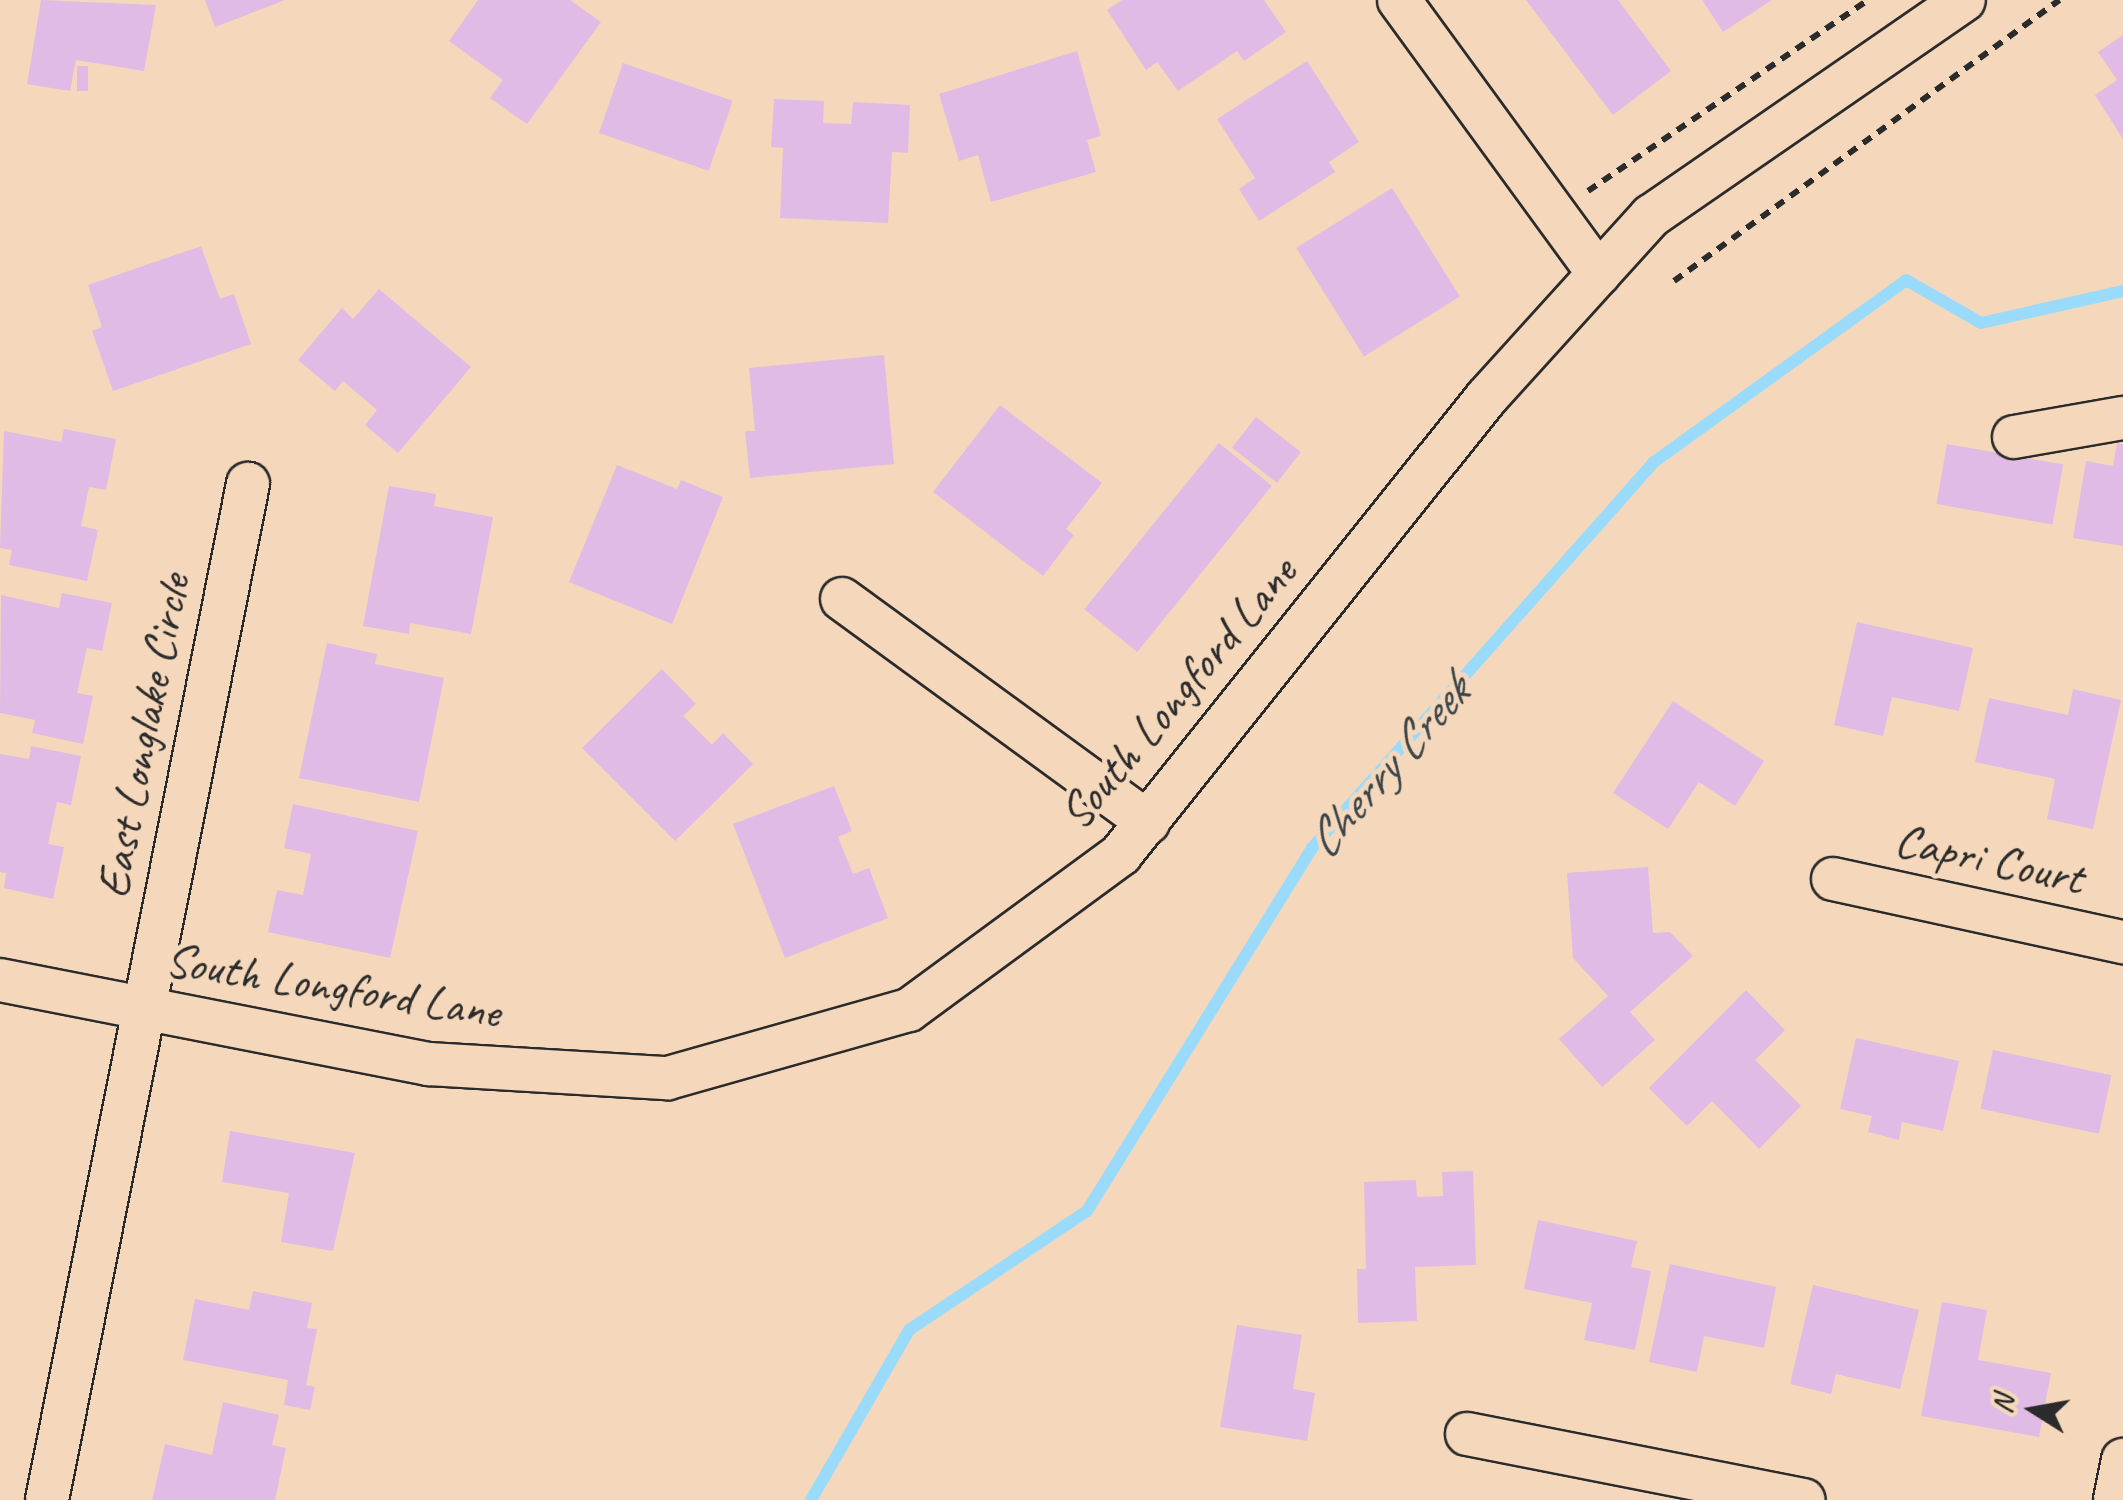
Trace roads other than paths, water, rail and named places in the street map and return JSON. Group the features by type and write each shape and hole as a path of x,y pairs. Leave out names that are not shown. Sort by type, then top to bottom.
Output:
{"street":[{"path":"1399,0 1599,274"},
{"name":"South Longford Lane","path":"0,980 429,1064 668,1078 910,1010 1121,854 1486,398 1651,216 1964,0"},
{"path":"2014,436 2123,418"},
{"name":"East Longlake Circle","path":"46,1500 248,484"},
{"path":"842,599 1148,822"},
{"name":"Capri Court","path":"1833,879 2123,942"},
{"path":"1467,1434 1804,1500"},
{"path":"2115,1500 2123,1460"}],"waterway":[{"name":"Cherry Creek","path":"811,1500 909,1330 1087,1211 1312,848 1654,462 1906,280 1981,323 2123,291"}]}
